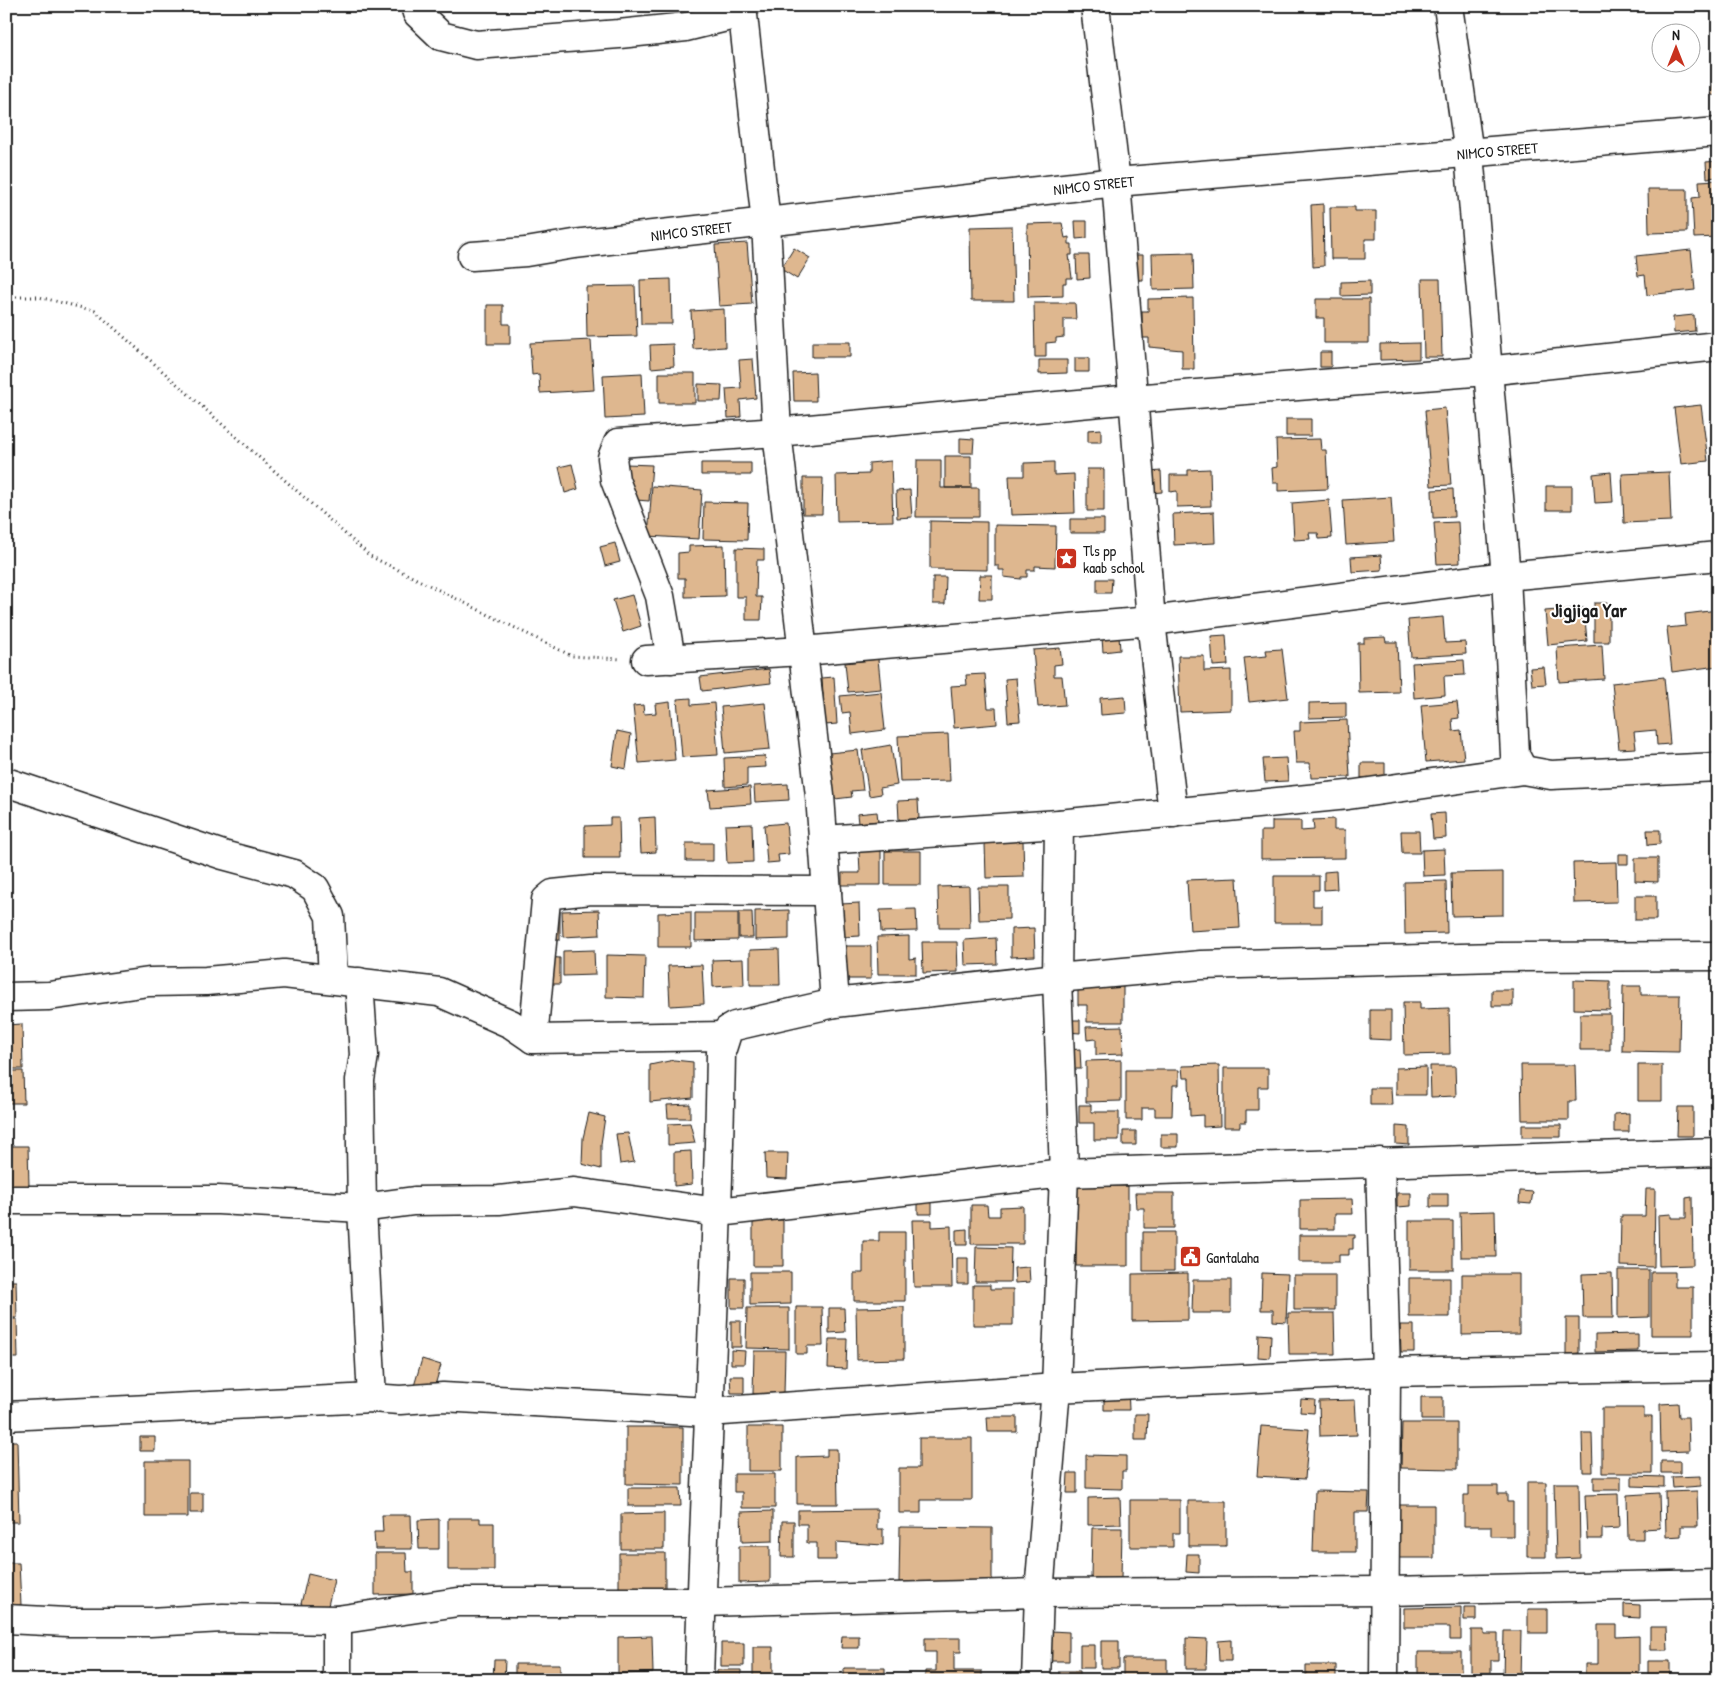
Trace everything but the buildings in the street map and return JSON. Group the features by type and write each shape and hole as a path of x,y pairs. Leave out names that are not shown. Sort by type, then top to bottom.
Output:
{"street":[{"path":"416,6 417,13 442,36 476,45 686,27 742,10 766,223 777,432 824,840 835,1003"},
{"path":"1095,6 1116,182 1151,621 1173,813"},
{"path":"1448,6 1469,154 1486,371 1506,576 1513,739 1515,755 1523,770"},
{"name":"NIMCO STREET","path":"472,256 526,252 574,244 1116,182 1718,132"},
{"path":"1718,346 1486,371 1133,399 777,432 618,443 612,458 615,480 660,596 658,659 803,651 1151,621 1506,576 1718,556"},
{"path":"824,840 1059,824 1173,813 1348,795 1523,770 1551,775 1717,766"},
{"path":"6,782 223,855 294,874 315,888 330,916 364,1055 360,1080 362,1208 372,1398"},
{"path":"1036,1680 1039,1594 1056,1388 1064,1173 1057,978 1059,824"},
{"path":"533,1039 546,900 553,894 591,890 827,891"},
{"path":"699,1680 708,1412 718,1212 721,1052 725,1036 735,1026 835,1003 1057,978 1201,965 1323,960 1718,956"},
{"path":"6,997 49,996 149,982 206,981 284,974 438,992 511,1024 533,1039 725,1036"},
{"path":"6,1200 218,1200 362,1208 414,1201 499,1200 574,1192 718,1212 1064,1173 1718,1152"},
{"path":"1380,1162 1386,1372 1384,1680"},
{"path":"6,1416 372,1398 400,1400 443,1397 708,1412 1056,1388 1386,1372 1718,1366"},
{"path":"6,1619 67,1622 150,1622 223,1618 337,1620 458,1602 701,1602 1039,1594 1718,1584"},
{"path":"337,1620 337,1680"}],"path":[{"path":"6,297 39,297 95,311 370,556 572,656 658,659"}],"place":[{"name":"Tls pp kaab school","path":"1067,559"},
{"name":"Gantalaha","path":"1190,1257"}],"district":[{"name":"Jigjiga Yar","path":"1589,609"}]}
